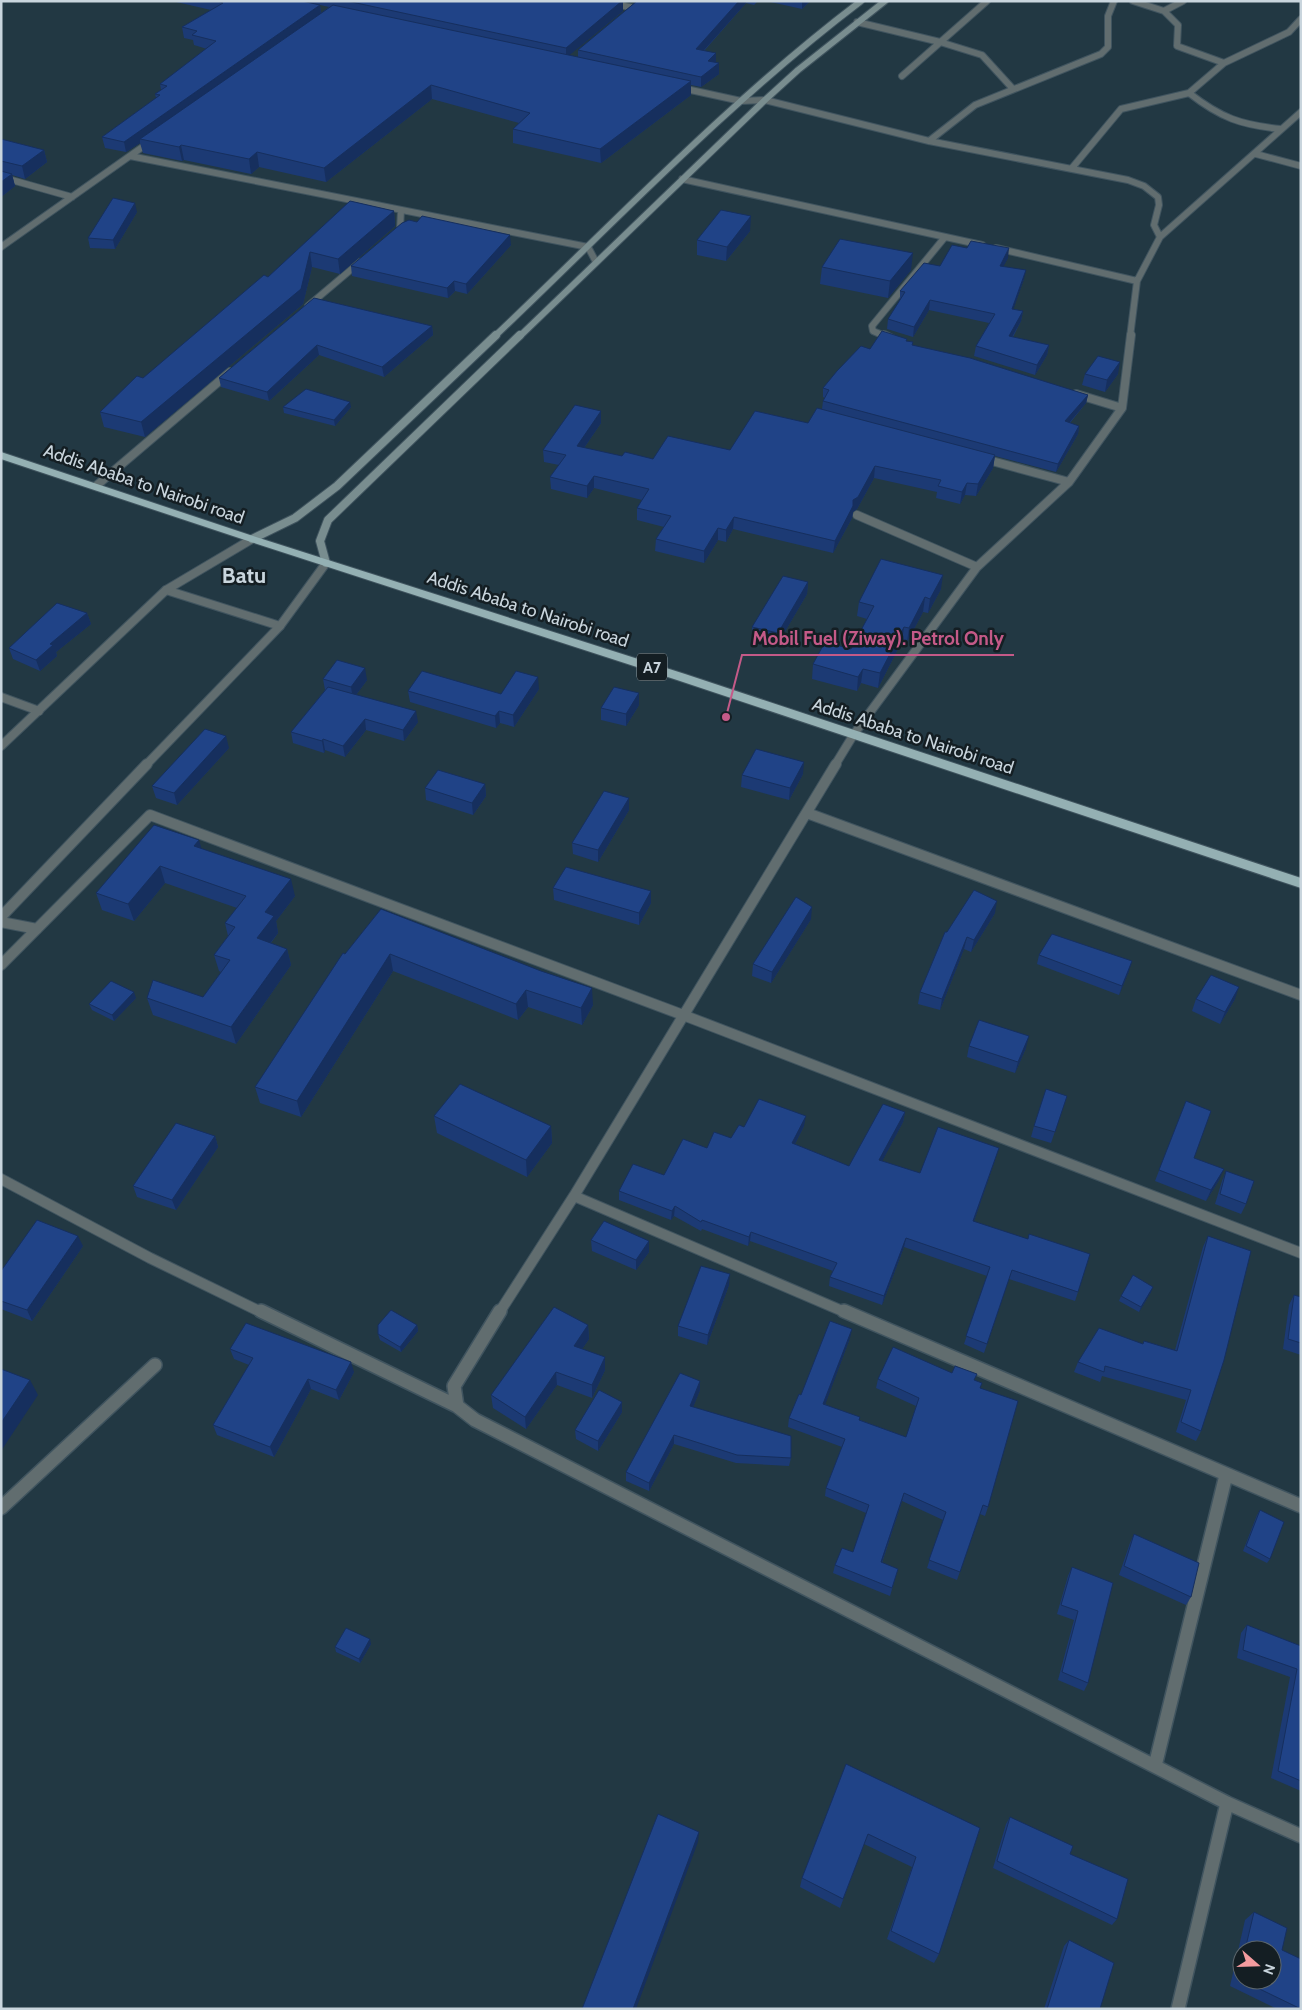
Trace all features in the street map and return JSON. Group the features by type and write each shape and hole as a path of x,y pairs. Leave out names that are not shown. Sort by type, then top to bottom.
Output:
{"highway":[{"name":"Addis Ababa to Nairobi road","path":"1,455 252,539 854,734 1301,883"}],"main road":[{"path":"252,539 272,532 310,508 434,394 741,101 790,57 861,1"},
{"path":"326,563 318,547 321,534 328,520 765,100 857,22 885,1"}],"street":[{"path":"603,1 635,6 626,14"},
{"path":"902,76 987,1"},
{"path":"929,141 975,106 1101,54 1108,47 1108,16 1114,1"},
{"path":"1133,1 1164,11 1178,25 1177,46 1224,63"},
{"path":"1164,11 1183,1"},
{"path":"1072,168 1121,109 1190,93 1224,63 1292,32 1301,20"},
{"path":"857,22 982,54 1013,89"},
{"path":"674,86 741,101 765,100 929,141 1128,180 1154,193 1158,197 1160,205 1154,225 1160,237"},
{"path":"1190,93 1221,118 1234,123 1280,129"},
{"path":"457,1406 454,1386 465,1366 574,1196 854,734 977,568 1069,482 1122,408 1137,281 1160,237 1256,154 1280,129 1301,112"},
{"path":"1,247 154,139"},
{"path":"1256,154 1301,166"},
{"path":"130,156 588,247 596,262"},
{"path":"1,177 72,197"},
{"path":"682,179 945,236 1137,281"},
{"path":"393,235 404,227 400,210"},
{"path":"414,222 429,216"},
{"path":"898,340 878,334 873,331 872,326 945,236"},
{"path":"301,312 370,254"},
{"path":"96,486 240,364"},
{"path":"1066,391 1122,408"},
{"path":"975,457 1069,482"},
{"path":"857,515 977,568"},
{"path":"1,746 166,590 252,539"},
{"path":"1,916 280,626 326,563"},
{"path":"166,590 280,626"},
{"path":"1,697 39,711"},
{"path":"807,813 1301,995"},
{"path":"1,965 150,815 683,1015 1301,1253"},
{"path":"1,922 37,929"},
{"path":"1,1179 150,1258 457,1406 475,1420 1155,1766 1301,1836"},
{"path":"574,1196 1301,1506"},
{"path":"1,1508 155,1365"},
{"path":"1155,1766 1226,1475"},
{"path":"1178,2009 1227,1802"}],"building":[{"path":"217,1 302,1 320,5 124,142 102,137 160,95 155,94 167,86 160,84 216,41 192,35 197,31 182,27 223,3"},
{"path":"347,1 622,1 566,48"},
{"path":"637,1 739,1 696,49 716,53 708,61 719,63 701,77 578,50"},
{"path":"333,5 691,81 600,149 513,129 530,113 431,85 324,168 257,152 249,159 140,139"},
{"path":"1,139 44,150 22,166 1,161"},
{"path":"1,171 12,174 1,182"},
{"path":"113,198 135,203 113,240 88,238"},
{"path":"350,201 394,211 338,259 310,252 301,289 141,422 100,412 137,376 143,378 264,275 268,277"},
{"path":"721,210 751,216 727,247 697,240"},
{"path":"422,216 510,235 466,284 454,281 447,288 351,266 402,223 409,220 417,222"},
{"path":"840,239 913,253 890,281 822,267"},
{"path":"971,241 1009,248 1000,266 1026,270 1012,309 1023,311 1009,336 1049,345 1037,365 976,346 995,314 930,300 914,327 888,319 905,292 900,291 924,263 940,266 952,245 967,248"},
{"path":"314,298 432,326 382,367 317,345 267,392 219,378"},
{"path":"882,331 907,339 906,341 913,342 912,345 970,358 1088,395 1065,421 1079,426 1058,464 823,401 829,390 823,388 837,371 861,346 870,349"},
{"path":"1098,356 1120,362 1107,380 1085,374"},
{"path":"306,389 350,402 334,420 283,407"},
{"path":"575,405 601,411 577,446 622,456 625,452 653,459 668,436 730,450 755,411 808,423 817,408 995,455 978,484 967,483 962,492 938,486 941,480 875,466 858,497 853,500 853,506 835,541 734,517 726,530 718,528 704,551 656,539 671,516 637,508 649,489 594,476 587,486 550,477 566,455 543,450"},
{"path":"881,559 943,575 930,599 925,597 909,628 904,627 880,673 863,669 858,677 813,664 825,642 851,649 874,606 859,602"},
{"path":"783,576 808,582 778,633 752,627"},
{"path":"57,603 87,613 50,644 53,645 36,660 9,648"},
{"path":"337,660 365,668 351,687 323,679"},
{"path":"422,671 501,694 516,671 538,677 513,715 499,711 495,716 408,691"},
{"path":"328,687 416,711 403,730 365,719 343,746 323,739 322,741 291,732"},
{"path":"614,687 639,693 626,714 601,708"},
{"path":"205,729 226,736 174,793 152,786"},
{"path":"756,749 804,762 790,788 742,775"},
{"path":"438,770 485,784 472,803 425,788"},
{"path":"604,791 629,798 598,850 572,843"},
{"path":"154,825 199,840 194,846 291,879 265,912 274,916 257,938 287,949 231,1027 147,998 153,980 203,997 230,960 214,955 235,927 225,923 246,896 160,866 128,904 96,893"},
{"path":"566,867 651,891 639,913 553,888"},
{"path":"974,890 997,901 974,940 967,937 942,999 920,992 945,932 947,932"},
{"path":"796,897 812,907 772,972 753,964"},
{"path":"381,909 541,971 592,988 581,1008 526,990 516,1004 390,954 297,1101 255,1087 343,953 345,954"},
{"path":"1052,934 1132,961 1122,986 1039,955"},
{"path":"1211,975 1239,987 1225,1012 1196,999"},
{"path":"111,981 134,992 112,1015 89,1004"},
{"path":"979,1020 1029,1036 1018,1062 969,1046"},
{"path":"460,1084 551,1126 526,1160 434,1116"},
{"path":"1046,1089 1067,1096 1055,1132 1034,1126"},
{"path":"759,1099 806,1116 792,1143 849,1166 883,1104 905,1112 879,1160 920,1173 938,1127 999,1148 973,1221 1028,1239 1029,1234 1090,1254 1078,1292 1012,1270 987,1344 966,1336 990,1267 906,1238 884,1296 830,1277 837,1263 751,1232 749,1237 702,1220 701,1222 675,1206 672,1211 619,1191 633,1164 664,1175 683,1139 707,1148 714,1132 731,1138 739,1125 744,1127"},
{"path":"1186,1101 1211,1111 1194,1158 1224,1169 1211,1190 1159,1170"},
{"path":"176,1123 215,1136 172,1200 133,1186"},
{"path":"1226,1171 1254,1181 1246,1204 1220,1194"},
{"path":"37,1220 78,1236 27,1310 1,1301 1,1271"},
{"path":"604,1221 649,1241 636,1260 591,1240"},
{"path":"1208,1236 1251,1251 1224,1360 1201,1431 1181,1422 1191,1390 1105,1366 1104,1372 1078,1362 1099,1328 1143,1344 1144,1341 1177,1351"},
{"path":"701,1266 730,1274 708,1335 678,1326"},
{"path":"1133,1275 1153,1287 1141,1307 1121,1296"},
{"path":"1294,1295 1301,1297 1301,1343 1288,1339"},
{"path":"554,1307 588,1325 574,1346 605,1357 592,1385 556,1372 525,1417 491,1395"},
{"path":"391,1310 417,1325 400,1347 378,1334 378,1325"},
{"path":"830,1321 852,1329 823,1404 860,1417 859,1420 906,1437 919,1398 878,1379 893,1347 952,1373 955,1366 977,1374 974,1380 982,1383 980,1388 1018,1401 988,1507 983,1505 960,1572 929,1560 946,1512 904,1493 881,1562 898,1569 892,1588 835,1565 842,1548 853,1552 869,1505 826,1488 845,1439 789,1418 799,1394 801,1395"},
{"path":"246,1323 351,1362 336,1390 308,1379 270,1447 213,1425 253,1358 230,1349"},
{"path":"1,1369 30,1380 1,1423"},
{"path":"680,1373 700,1381 690,1406 791,1436 791,1458 737,1455 674,1435 649,1483 626,1472"},
{"path":"599,1390 622,1402 598,1441 575,1430"},
{"path":"1260,1510 1284,1522 1270,1559 1246,1546"},
{"path":"1134,1534 1199,1563 1191,1597 1124,1566"},
{"path":"1072,1567 1113,1583 1088,1683 1062,1672 1078,1611 1061,1605"},
{"path":"1247,1625 1301,1646 1301,1781 1278,1771 1297,1669 1243,1650"},
{"path":"346,1628 370,1639 359,1659 335,1647"},
{"path":"846,1764 980,1828 939,1954 891,1931 916,1857 868,1834 843,1899 802,1878"},
{"path":"658,1814 699,1832 633,2009 582,2009"},
{"path":"1010,1817 1073,1846 1070,1854 1128,1879 1117,1919 997,1861"},
{"path":"1254,1912 1287,1928 1282,1950 1282,1940 1247,1940"},
{"path":"1069,1940 1114,1963 1100,2009 1047,2009"},
{"path":"1282,1950 1301,1959 1301,2009 1262,1990 1282,1990"}],"place":[{"name":"Mobil Fuel (Ziway). Petrol Only","path":"726,717"}],"district":[{"name":"Batu","path":"244,575"}]}
